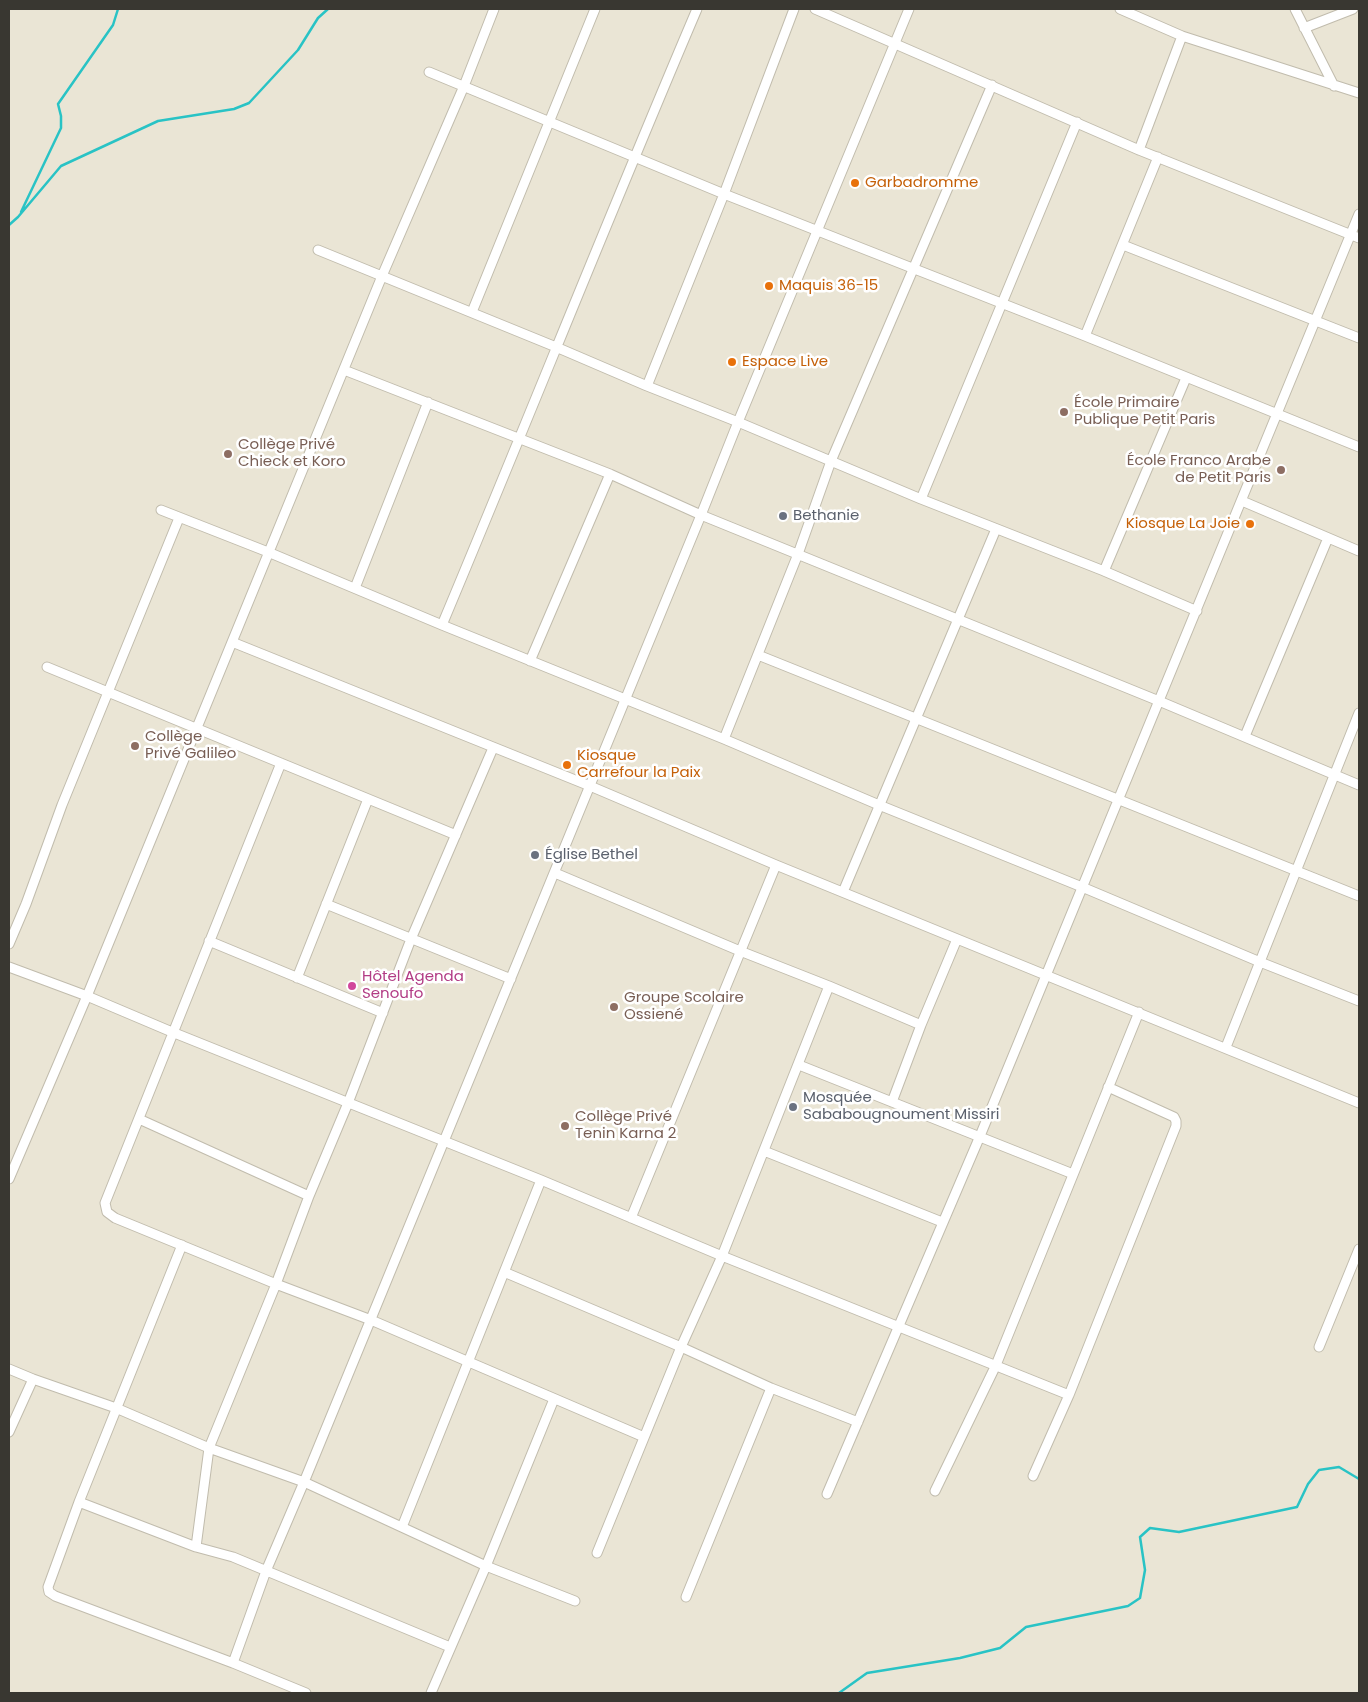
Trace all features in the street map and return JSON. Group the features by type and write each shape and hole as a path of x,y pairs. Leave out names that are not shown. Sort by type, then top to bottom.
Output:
{"street":[{"path":"9,1179 87,996 268,552 382,276 464,86 494,9"},
{"path":"472,312 595,9"},
{"path":"442,625 520,440 634,157 697,9"},
{"path":"647,386 724,194 794,9"},
{"path":"815,9 1139,150 1355,236"},
{"path":"233,1664 266,1571 445,1141 702,515 738,422 909,9"},
{"path":"1120,9 1182,36 1359,93"},
{"path":"1295,9 1334,86"},
{"path":"1304,28 1353,9"},
{"path":"1139,150 1182,36"},
{"path":"429,72 724,194 1085,336 1359,447"},
{"path":"724,739 798,554 831,461 992,85"},
{"path":"921,499 1077,122"},
{"path":"1085,336 1158,156"},
{"path":"828,1494 980,1136 1316,320 1355,236 1359,214"},
{"path":"1123,245 1359,338"},
{"path":"318,250 921,499 1104,571 1196,611"},
{"path":"344,370 610,474 702,515 1245,736 1359,785"},
{"path":"1104,571 1186,378"},
{"path":"355,588 428,402"},
{"path":"530,661 610,474"},
{"path":"1242,501 1359,551"},
{"path":"160,510 268,552 442,625 724,739 879,806 1082,887 1359,1002"},
{"path":"9,944 26,904 62,805 179,518"},
{"path":"843,892 918,719 996,529"},
{"path":"1245,736 1328,538"},
{"path":"232,642 590,786 776,865 1047,974 1359,1103"},
{"path":"758,655 1359,896"},
{"path":"47,667 108,694 456,835"},
{"path":"1226,1048 1359,713"},
{"path":"196,1547 209,1448 348,1103 411,939 493,748"},
{"path":"281,763 105,1203 107,1212 114,1218 276,1284 371,1320 644,1437"},
{"path":"297,978 368,799"},
{"path":"632,1218 776,865"},
{"path":"555,873 740,952 829,986 921,1025"},
{"path":"326,904 511,980"},
{"path":"892,1102 921,1025 957,939"},
{"path":"209,941 383,1013"},
{"path":"9,967 87,996 541,1180 722,1256 1069,1395"},
{"path":"597,1553 681,1347 722,1256 829,986"},
{"path":"935,1490 996,1366 1138,1012"},
{"path":"799,1064 1072,1174"},
{"path":"1033,1476 1069,1395 1174,1132 1176,1121 1170,1115 1108,1087"},
{"path":"139,1119 309,1196"},
{"path":"764,1151 942,1222"},
{"path":"402,1527 541,1180"},
{"path":"182,1245 79,1502 48,1587 49,1592 306,1693"},
{"path":"1320,1347 1359,1249"},
{"path":"504,1272 681,1347 771,1388 858,1422"},
{"path":"9,1369 116,1408 209,1448 304,1482 486,1566 575,1601"},
{"path":"9,1432 33,1379"},
{"path":"686,1597 771,1388"},
{"path":"431,1693 486,1566 554,1399"},
{"path":"79,1502 196,1547 233,1557 450,1646"}],"waterway":[{"path":"21,212 61,128 58,104 113,25 118,9"},
{"path":"9,225 61,166 158,121 234,109 249,103 298,50 318,18 328,9"},
{"path":"839,1693 867,1673 960,1658 1000,1648 1026,1627 1128,1606 1140,1598 1145,1570 1140,1537 1150,1528 1179,1532 1297,1507 1308,1484 1319,1470 1339,1467 1359,1479"}],"place":[{"name":"Garbadromme","path":"855,183"},
{"name":"Maquis 36-15","path":"769,286"},
{"name":"Espace Live","path":"732,362"},
{"name":"École Primaire Publique Petit Paris","path":"1064,412"},
{"name":"Collège Privé Chieck et Koro","path":"228,454"},
{"name":"École Franco Arabe de Petit Paris","path":"1281,470"},
{"name":"Bethanie","path":"783,516"},
{"name":"Kiosque La Joie","path":"1250,524"},
{"name":"Collège Privé Galileo","path":"135,746"},
{"name":"Kiosque Carrefour la Paix","path":"567,765"},
{"name":"Église Bethel","path":"535,855"},
{"name":"Hôtel Agenda Senoufo","path":"352,986"},
{"name":"Groupe Scolaire Ossiené","path":"614,1007"},
{"name":"Mosquée Sababougnoument Missiri","path":"793,1107"},
{"name":"Collège Privé Tenin Karna 2","path":"565,1126"}]}
